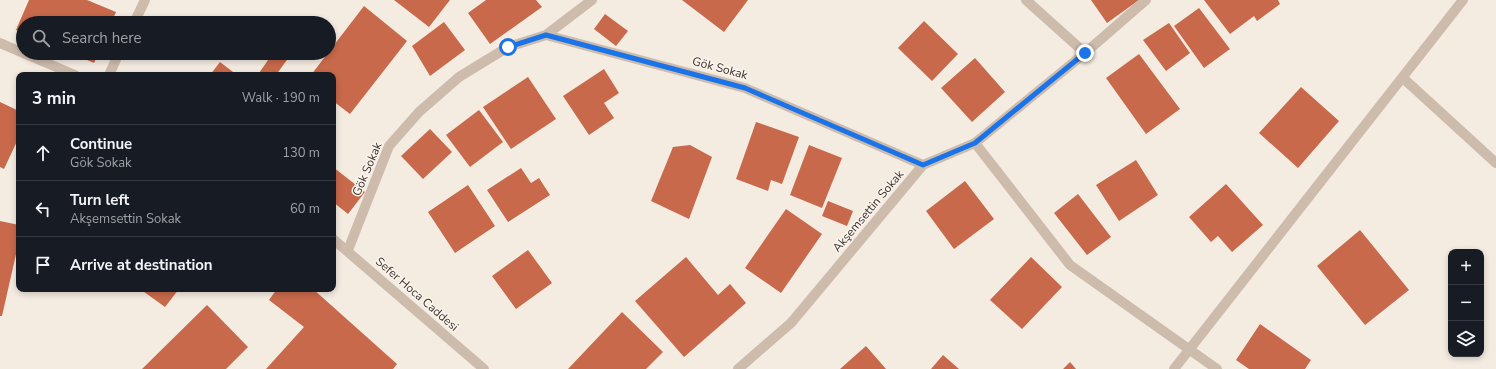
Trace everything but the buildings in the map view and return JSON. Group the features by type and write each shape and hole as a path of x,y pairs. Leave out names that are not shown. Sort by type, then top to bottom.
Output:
{"street":[{"path":"137,16 145,0"},
{"name":"Gök Sokak","path":"348,250 389,146 419,112 465,73 508,47 546,35 592,0"},
{"path":"1026,0 1085,53"},
{"name":"Akşemsettin Sokak","path":"738,369 791,323 923,165 975,143 1085,53 1146,0"},
{"path":"1174,369 1463,0"},
{"name":"Gök Sokak","path":"546,35 745,88 923,165"},
{"path":"0,44 16,51"},
{"path":"39,60 68,72"},
{"path":"110,72 116,60"},
{"path":"1403,78 1496,163"},
{"path":"975,143 1070,264 1218,369"},
{"name":"Sefer Hoca Caddesi","path":"336,241 484,369"}],"route":[{"path":"508,47 546,35 745,88 923,165 975,143 1085,53"}]}
